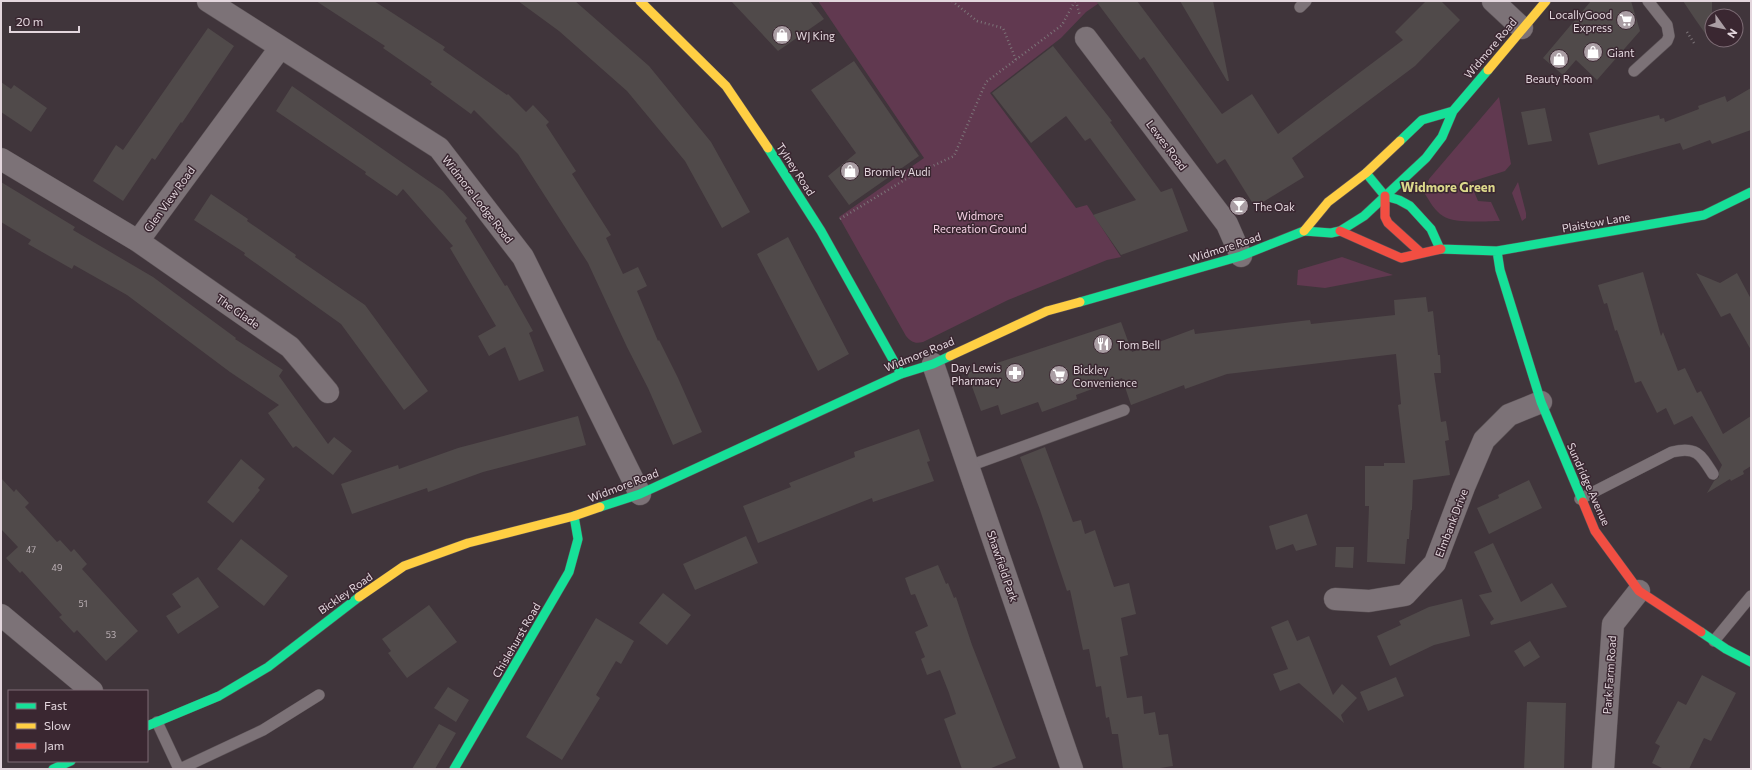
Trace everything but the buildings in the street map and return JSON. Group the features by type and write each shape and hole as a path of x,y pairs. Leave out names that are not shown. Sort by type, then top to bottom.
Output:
{"main road":[{"name":"Tylney Road","path":"640,1 656,14 726,86 785,172 821,231 900,374"},
{"name":"Widmore Road","path":"574,516 640,494 900,374 932,364 1047,311 1241,256 1304,231 1331,233 1340,231 1364,216 1426,158 1442,137 1453,111 1546,1"},
{"name":"Widmore Road","path":"1304,231 1328,202 1366,173 1422,120 1453,111"},
{"path":"1366,173 1385,196 1399,200 1410,206 1431,229 1440,249"},
{"name":"Plaistow Lane","path":"1340,231 1401,258 1420,252 1440,249 1497,251 1704,215 1751,192"},
{"path":"1385,196 1385,217 1388,223 1420,252"},
{"name":"Sundridge Avenue","path":"1497,251 1500,270 1540,402 1580,499 1595,531 1640,591 1714,641 1751,662"},
{"name":"Bickley Road","path":"152,724 219,696 268,666 344,607 404,566 468,543 574,516"},
{"name":"Chislehurst Road","path":"454,769 569,572 578,539 574,516"},
{"path":"53,769 69,762"}],"street":[{"name":"Widmore Lodge Road","path":"208,1 439,148 523,257 640,494"},
{"path":"1493,1 1522,28"},
{"name":"Lewes Road","path":"1086,38 1227,224 1241,256"},
{"name":"Glen View Road","path":"1,159 138,241 280,48"},
{"name":"The Glade","path":"138,241 290,347 328,392"},
{"name":"Shawfield Park","path":"932,364 969,466 1072,769"},
{"name":"Elmbank Drive","path":"1335,599 1369,600 1405,595 1435,563 1484,440 1509,414 1540,402"},
{"name":"Park Farm Road","path":"1603,769 1612,624 1640,591"},
{"path":"1,615 91,690"}],"lane":[{"path":"1634,71 1667,41 1669,36 1667,25 1648,1"},
{"path":"969,466 1124,410"},
{"path":"1580,499 1672,452 1680,450 1692,450 1698,453 1713,474"},
{"path":"1714,641 1751,596"},
{"path":"152,724 179,769 263,730 319,695"}],"path":[{"path":"952,1 977,21 1003,28 1016,60"},
{"path":"821,231 911,176 954,156 986,82 1062,25 1075,1"}],"green space":[{"name":"Widmore Recreation Ground","path":"818,1 1102,1 1086,12 1061,38 990,93 1076,208 1087,205 1121,257 1107,260 1008,300 923,342 915,343 910,340 906,336 839,217 924,158"},
{"path":"1499,97 1511,164 1505,171 1470,182 1478,201 1491,202 1500,221 1470,222 1448,219 1438,212 1425,194 1429,179"},
{"path":"1518,182 1526,213 1526,218 1522,221 1512,193"},
{"path":"1342,257 1393,275 1325,288 1297,285 1298,270"}],"traffic: fast":[{"path":"1080,302 1241,256 1304,231 1331,233 1340,231 1364,216 1426,158 1442,137 1453,111 1488,70"},
{"path":"1400,141 1422,120 1453,111"},
{"path":"768,148 821,231 901,374"},
{"path":"1366,173 1385,196 1399,200 1410,206 1431,229 1440,249"},
{"path":"1441,249 1497,251 1704,215 1751,192"},
{"path":"1497,251 1500,270 1541,402 1583,502"},
{"path":"600,507 640,494 901,374 933,364 950,356"},
{"path":"454,769 569,572 578,539 574,516"},
{"path":"148,726 219,696 268,667 359,597"},
{"path":"1701,632 1726,649 1751,662"},
{"path":"53,769 69,762"}],"traffic: slow":[{"path":"640,1 726,86 768,148"},
{"path":"1488,70 1546,1"},
{"path":"1304,231 1328,202 1366,173 1400,141"},
{"path":"950,356 1047,311 1080,302"},
{"path":"359,597 404,566 468,543 574,516 600,507"}],"traffic: jam":[{"path":"1385,196 1385,217 1388,223 1420,252"},
{"path":"1340,231 1401,258 1441,249"},
{"path":"1583,502 1595,531 1639,591 1701,632"}],"place":[{"name":"LocallyGood Express","path":"1626,20"},
{"name":"WJ King","path":"782,35"},
{"name":"Giant","path":"1593,52"},
{"name":"Beauty Room","path":"1559,59"},
{"name":"Bromley Audi","path":"850,171"},
{"name":"The Oak","path":"1239,206"},
{"name":"Tom Bell","path":"1103,344"},
{"name":"Day Lewis Pharmacy","path":"1015,373"},
{"name":"Bickley Convenience","path":"1059,375"}],"district":[{"name":"Widmore Green","path":"1448,187"}]}
